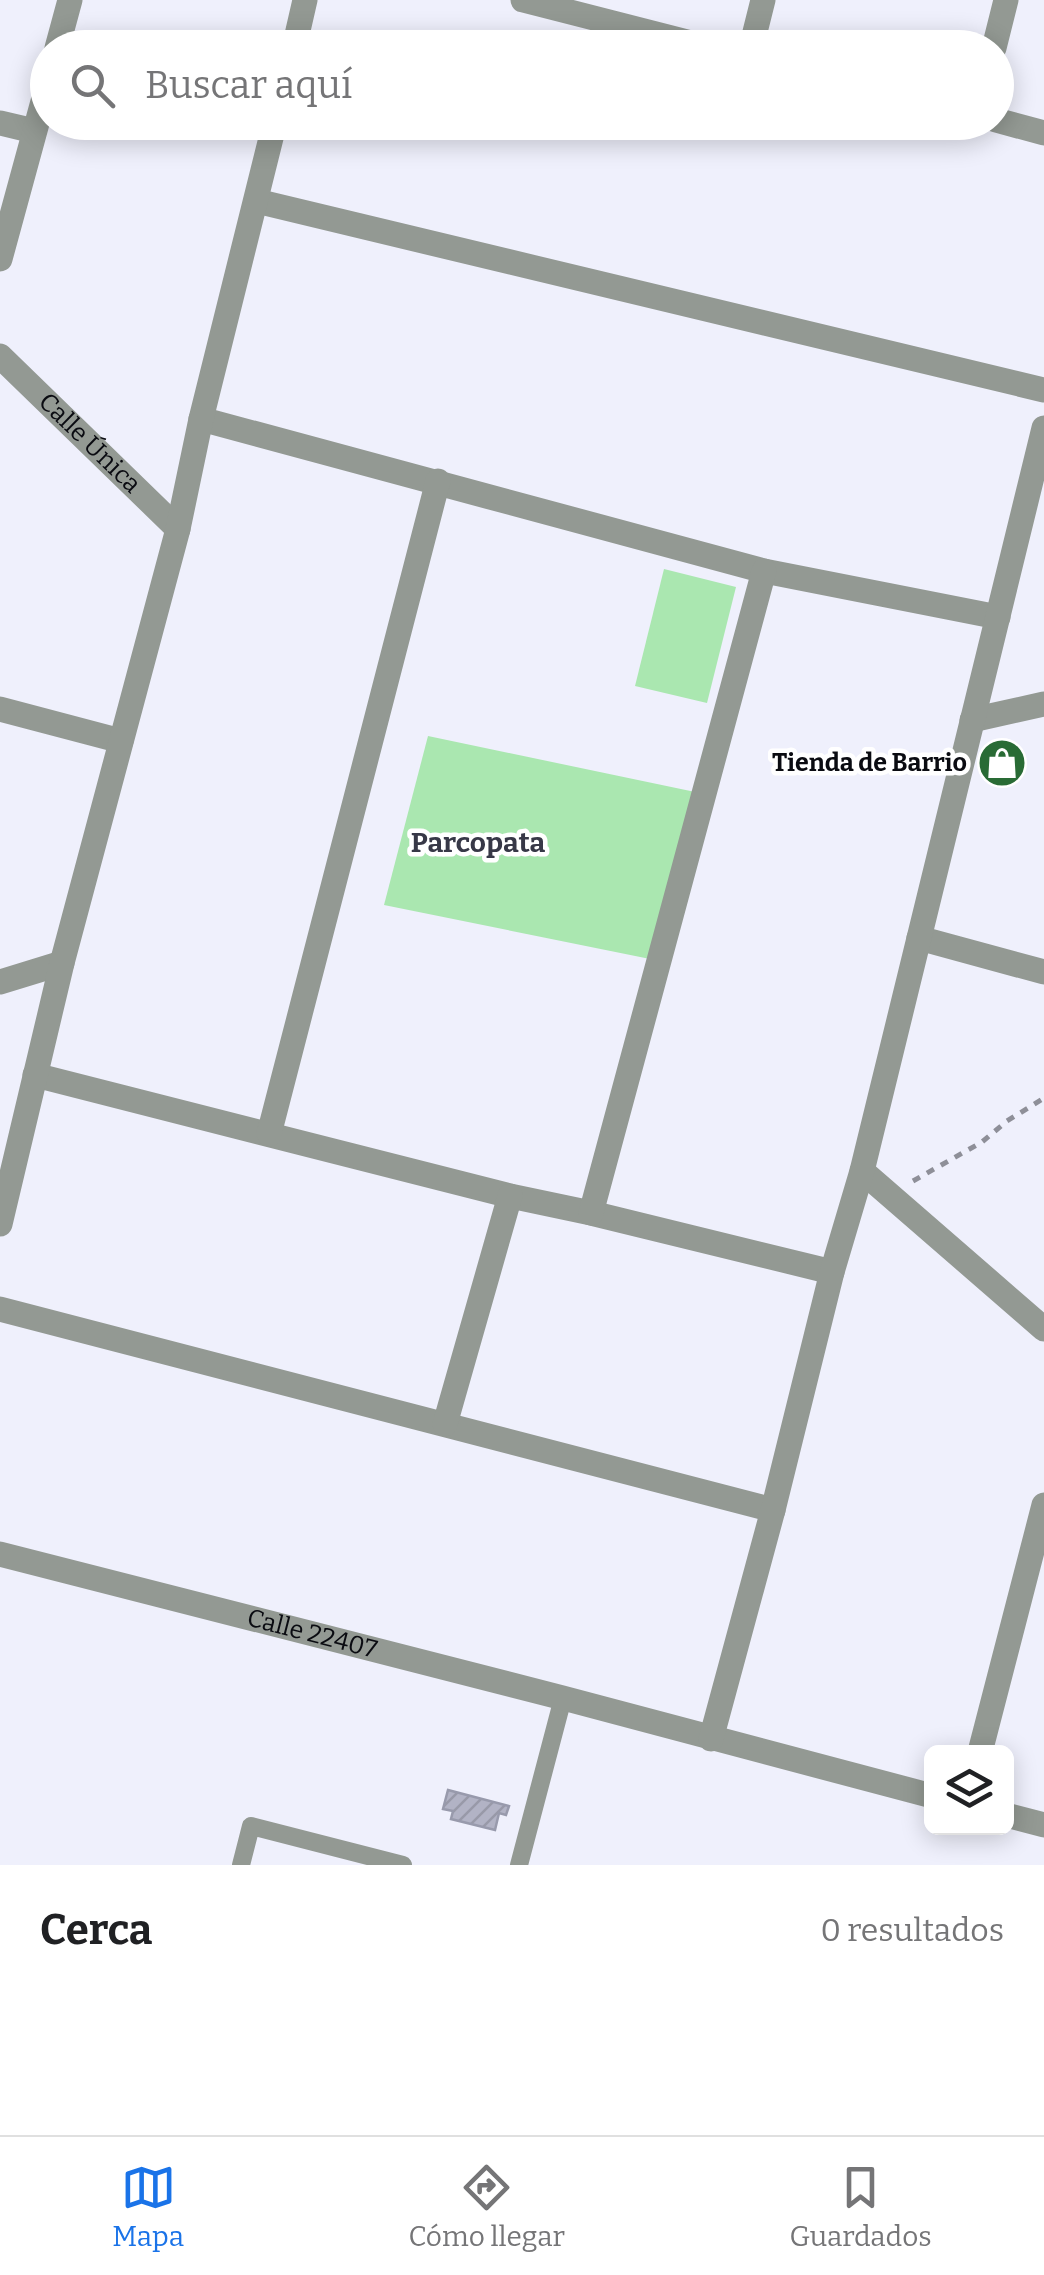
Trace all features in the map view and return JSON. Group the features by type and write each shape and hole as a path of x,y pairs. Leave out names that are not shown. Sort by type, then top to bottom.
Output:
{"street":[{"path":"62,30 70,0"},
{"path":"298,30 306,0"},
{"path":"523,0 640,30"},
{"path":"754,30 762,0"},
{"path":"998,30 1006,0"},
{"path":"0,122 30,130"},
{"path":"1014,125 1044,133"},
{"path":"0,259 32,140"},
{"path":"0,1224 62,963 178,529 201,419 271,140"},
{"path":"256,201 1044,390"},
{"name":"Calle Única","path":"0,356 178,529"},
{"path":"201,419 764,571 998,617"},
{"path":"711,1739 832,1272 862,1172 1044,428"},
{"path":"268,1134 438,481"},
{"path":"591,1213 764,571"},
{"path":"972,720 1044,704"},
{"path":"0,709 121,741"},
{"path":"919,938 1044,972"},
{"path":"0,982 62,963"},
{"path":"35,1075 510,1196 832,1272"},
{"path":"862,1172 1044,1329"},
{"path":"445,1424 510,1196"},
{"path":"0,1308 773,1510"},
{"path":"982,1745 1035,1577 1044,1505"},
{"name":"Calle 22407","path":"0,1554 924,1794"},
{"path":"1014,1818 1044,1825"}],"lane":[{"path":"520,1865 564,1698"},
{"path":"241,1865 251,1826 403,1865"}],"path":[{"path":"889,1194 982,1142 1044,1098"}],"green space":[{"path":"664,569 736,587 707,703 635,686"},
{"path":"428,736 700,793 655,960 384,905"}],"building":[{"path":"448,1790 509,1806 506,1815 499,1813 495,1830 451,1819 453,1811 443,1809"}],"place":[{"name":"Tienda de Barrio","path":"1002,763"}],"district":[{"name":"Parcopata","path":"478,842"}]}
